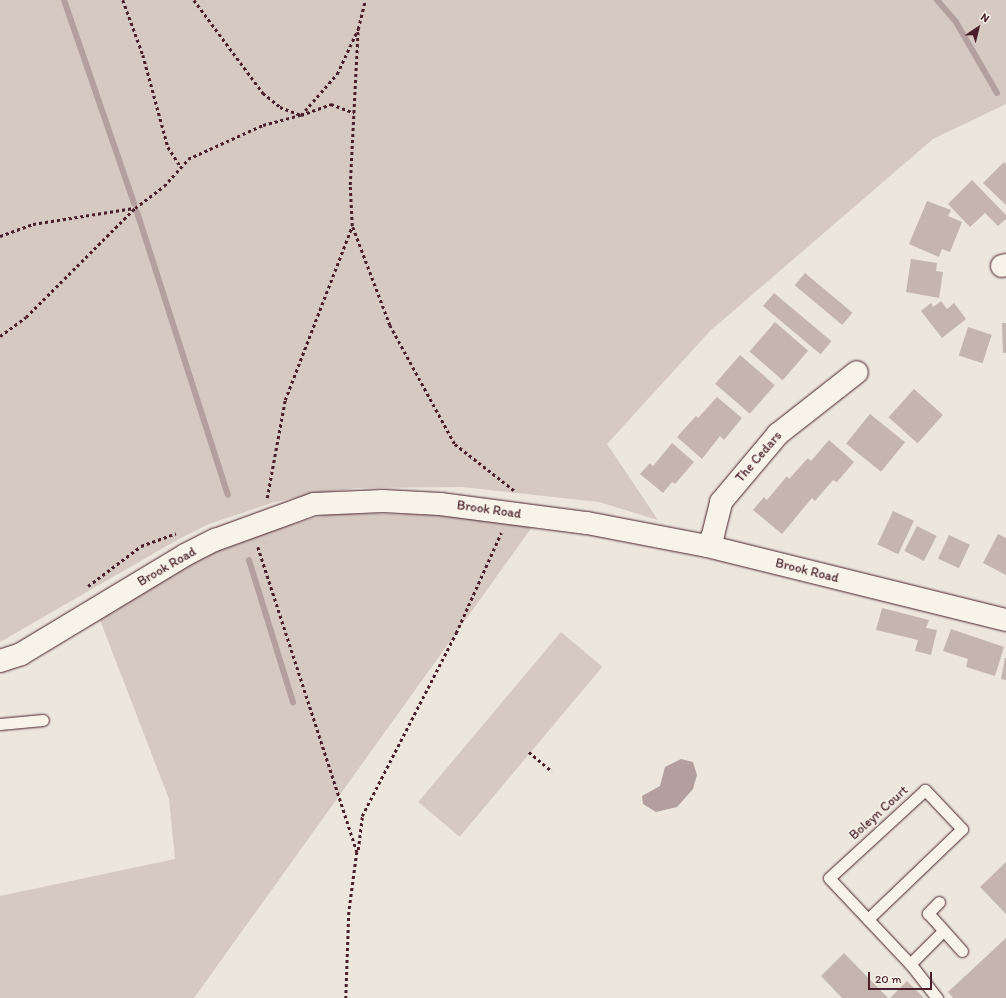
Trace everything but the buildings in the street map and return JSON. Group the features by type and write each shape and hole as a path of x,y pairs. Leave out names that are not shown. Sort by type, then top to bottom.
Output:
{"street":[{"name":"The Cedars","path":"707,546 713,535 721,502 778,434 857,372"},
{"name":"Brook Road","path":"0,661 21,654 185,555 215,540 314,504 390,501 440,504 515,504 587,523 707,546 1006,620"}],"lane":[{"path":"0,724 43,720"},
{"name":"Boleyn Court","path":"868,919 962,829 925,790 829,878 910,964 937,998"},
{"path":"939,902 928,913 962,951"},
{"path":"910,964 943,931"}],"path":[{"path":"124,0 143,55 168,147 181,167"},
{"path":"194,0 263,93 280,107 301,115"},
{"path":"346,998 349,912 362,816 456,633 515,504 455,444 390,325 352,226 350,185 358,29 365,0"},
{"path":"301,115 337,74 358,29"},
{"path":"0,336 26,317 134,208 164,186 188,159 263,125 301,115 331,104 354,113"},
{"path":"0,236 33,224 134,208"},
{"path":"352,226 285,400 266,504 251,527 357,852"},
{"path":"529,752 552,771"}],"shaded area":[{"path":"0,0 1006,0 1006,104 933,139 710,331 607,444 658,520 599,502 462,487 356,488 313,494 275,502 209,524 177,540 0,642"},
{"path":"332,513 445,515 532,527 194,998 0,998 0,896 175,859 169,799 100,620 185,566 217,549 266,532"},
{"path":"561,632 602,667 460,837 418,802"},
{"path":"681,759 693,762 697,775 693,789 677,807 656,812 643,804 642,796 660,786 665,767"}],"waterway":[{"path":"64,0 134,203"},
{"path":"937,0 956,22 997,93"},
{"path":"137,212 228,495"},
{"path":"249,560 293,702"}]}
